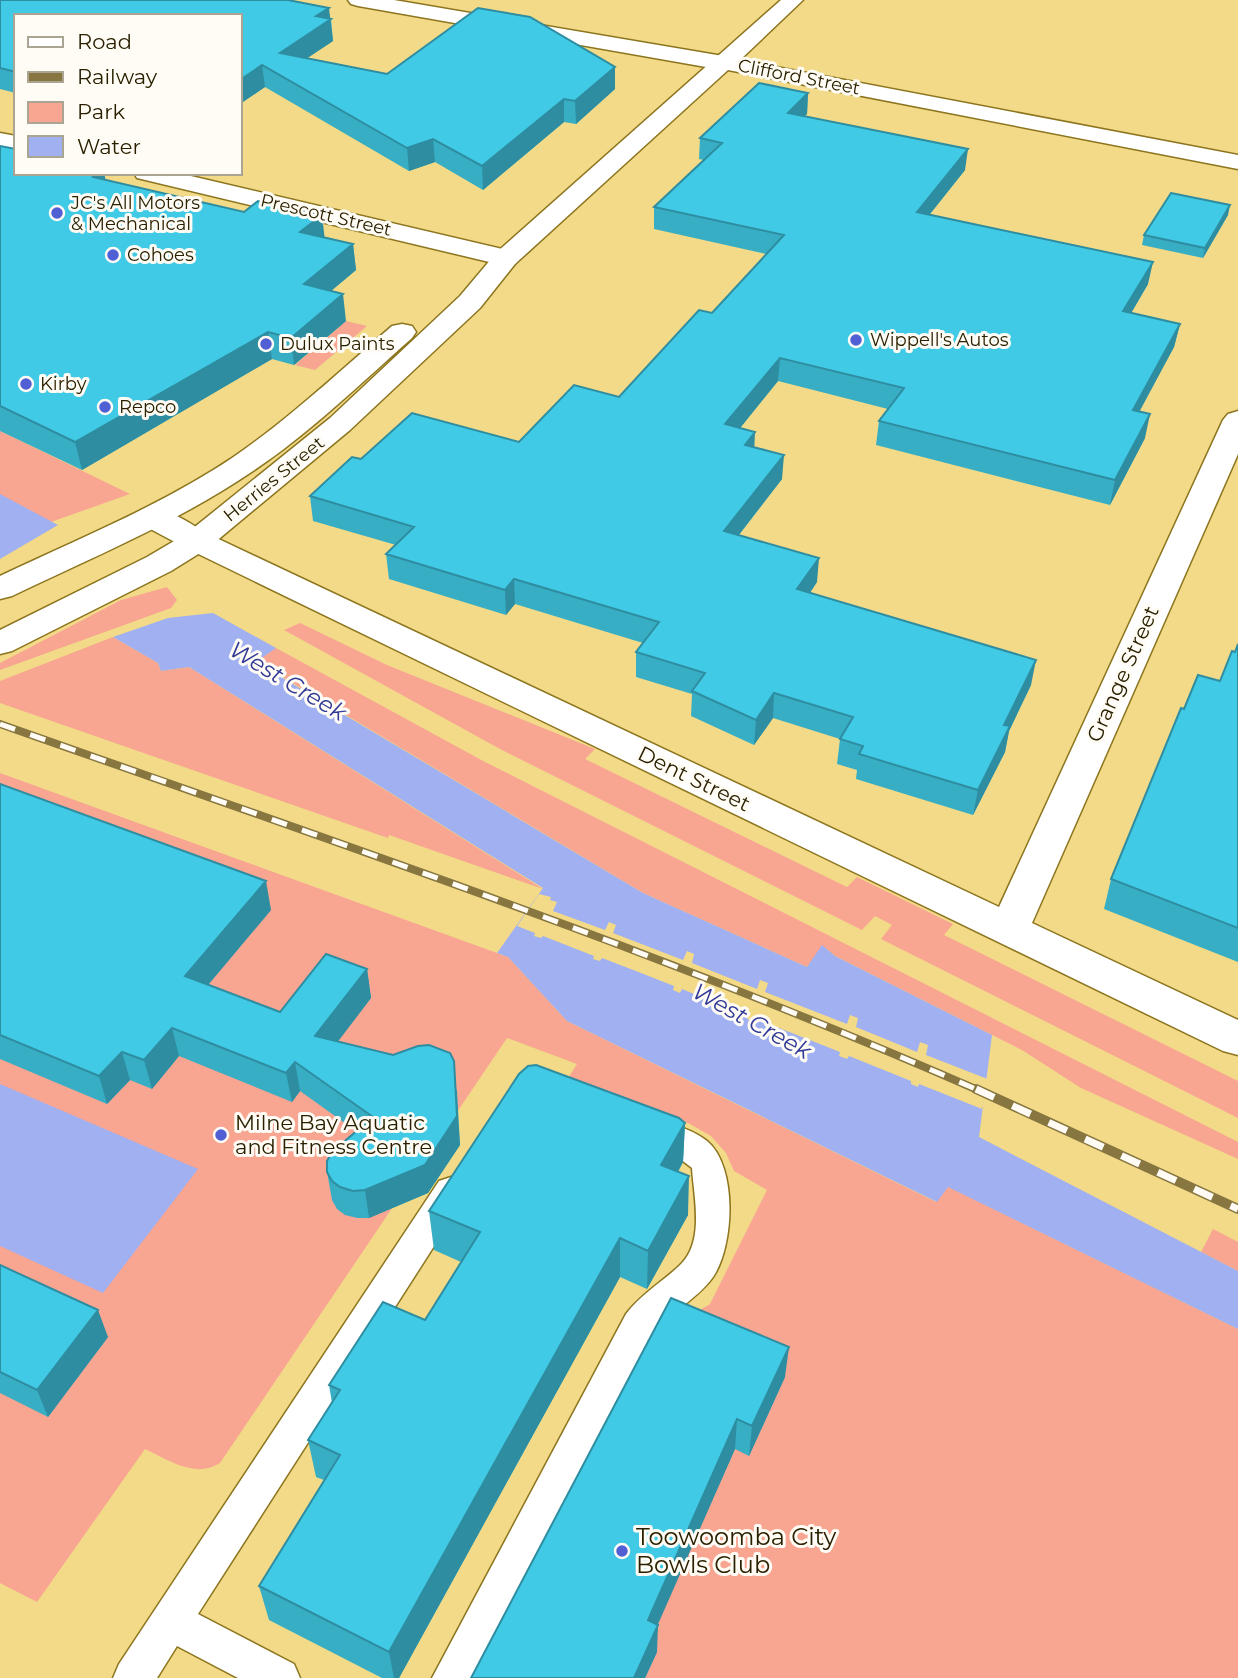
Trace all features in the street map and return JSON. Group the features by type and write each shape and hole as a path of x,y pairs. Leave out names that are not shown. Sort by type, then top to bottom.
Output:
{"main road":[{"name":"Clifford Street","path":"358,0 723,63 1238,162"},
{"name":"Herries Street","path":"0,643 159,564 197,541 340,424 470,302 506,258 793,0"},
{"name":"Prescott Street","path":"154,175 506,258"},
{"name":"Herries Street","path":"0,589 152,517 242,465 318,405 445,294 506,258"},
{"name":"Grange Street","path":"1009,929 1238,420"},
{"name":"Dent Street","path":"152,517 197,541 1238,1039"}],"lane":[{"path":"452,1678 639,1325 660,1299 691,1277 702,1265 710,1249 712,1231 708,1166 703,1155 691,1146 619,1118"},
{"path":"133,1678 470,1161"},
{"path":"170,1621 280,1678"}],"green space":[{"path":"346,321 367,326 315,370 295,365"},
{"path":"0,431 130,494 0,540"},
{"path":"167,587 177,600 171,608 0,670 0,663 121,600"},
{"path":"300,623 387,665 595,749 585,759 847,887 857,877 953,924 944,935 1238,1081 1238,1118 881,939 892,925 875,916 862,930 500,749 284,630"},
{"path":"113,637 158,663 161,671 189,667 543,889 0,703 0,681"},
{"path":"276,648 485,762 1238,1142 1238,1159 1081,1088 1022,1050 835,956 823,946 807,967 643,893 256,661"},
{"path":"0,773 508,957 567,1021 936,1202 947,1186 1238,1329 1238,1678 488,1678 670,1328 710,1304 767,1190 734,1171 726,1153 711,1136 690,1124 568,1078 577,1064 507,1038 220,1463 192,1469 145,1449 37,1602 0,1583"},
{"path":"1213,1229 1238,1242 1238,1271 1201,1252"}],"water":[{"path":"0,494 58,525 0,559"},
{"name":"West Creek","path":"213,613 276,648 256,662 643,893 807,967 822,945 835,956 992,1035 979,1137 1238,1271 1238,1329 948,1187 937,1202 567,1021 508,957 497,953 543,888 189,667 161,671 158,663 113,637 168,618"},
{"path":"0,1084 198,1169 103,1293 0,1246"}],"pier":[{"path":"539,894 551,897 550,900 557,902 553,911 605,930 609,922 616,925 613,933 683,960 687,951 694,954 692,963 757,989 760,980 768,983 765,992 847,1024 850,1015 858,1018 856,1027 917,1052 920,1042 928,1045 926,1055 990,1080 982,1109 919,1084 918,1087 911,1084 911,1081 849,1056 847,1059 839,1056 840,1052 756,1019 755,1022 747,1019 748,1016 682,989 680,993 673,990 674,986 641,973 602,958 600,961 593,959 594,956 543,936 534,936 535,933 517,926"}],"building":[{"path":"0,0 288,0 329,8 316,16 331,19 280,53 387,74 478,8 530,17 615,67 575,101 564,99 482,166 433,139 407,148 262,65 242,79 242,14 14,14 14,72 0,68"},
{"path":"759,83 808,93 788,113 968,149 917,212 1153,262 1123,311 1180,324 1133,410 1150,414 1115,480 879,421 904,388 780,358 725,424 755,432 745,445 784,455 724,531 819,558 797,589 1036,660 1004,725 1010,726 978,790 859,754 863,746 840,739 853,717 774,693 756,720 692,691 705,673 636,652 659,622 514,579 505,590 386,554 414,527 310,496 352,457 361,459 412,413 519,442 574,385 619,397 699,310 712,313 784,235 654,207 722,143 700,138"},
{"path":"0,146 14,149 14,175 96,175 93,177 244,212 258,201 322,215 300,232 353,244 304,284 343,294 291,338 268,332 75,442 0,406"},
{"path":"1171,193 1230,205 1205,248 1144,235"},
{"path":"1238,644 1238,928 1111,879 1181,708 1184,709 1198,675 1220,681 1232,651 1235,652"},
{"path":"0,784 266,881 185,976 280,1012 326,954 367,969 315,1036 393,1055 429,1045 450,1053 454,1061 457,1116 425,1165 365,1190 353,1191 332,1181 327,1172 327,1161 332,1152 373,1117 295,1062 286,1073 172,1028 144,1060 122,1052 99,1076 0,1035"},
{"path":"536,1065 679,1118 685,1123 661,1165 689,1176 648,1251 620,1238 389,1652 259,1586 340,1455 308,1440 340,1390 329,1385 383,1302 425,1320 480,1232 429,1211 519,1074 528,1066"},
{"path":"0,1265 98,1310 37,1390 0,1372"},
{"name":"Toowoomba City Bowls Club","path":"671,1298 789,1347 752,1426 737,1419 648,1620 658,1625 634,1678 471,1678"}],"railway":[{"path":"0,724 494,898 739,991 980,1091"},
{"path":"976,1089 1238,1209"}],"place":[{"name":"JC's All Motors & Mechanical","path":"57,213"},
{"name":"Cohoes","path":"113,255"},
{"name":"Wippell's Autos","path":"856,340"},
{"name":"Dulux Paints","path":"266,344"},
{"name":"Kirby","path":"26,384"},
{"name":"Repco","path":"105,407"},
{"name":"Milne Bay Aquatic and Fitness Centre","path":"221,1135"},
{"name":"Toowoomba City Bowls Club","path":"622,1551"}]}
